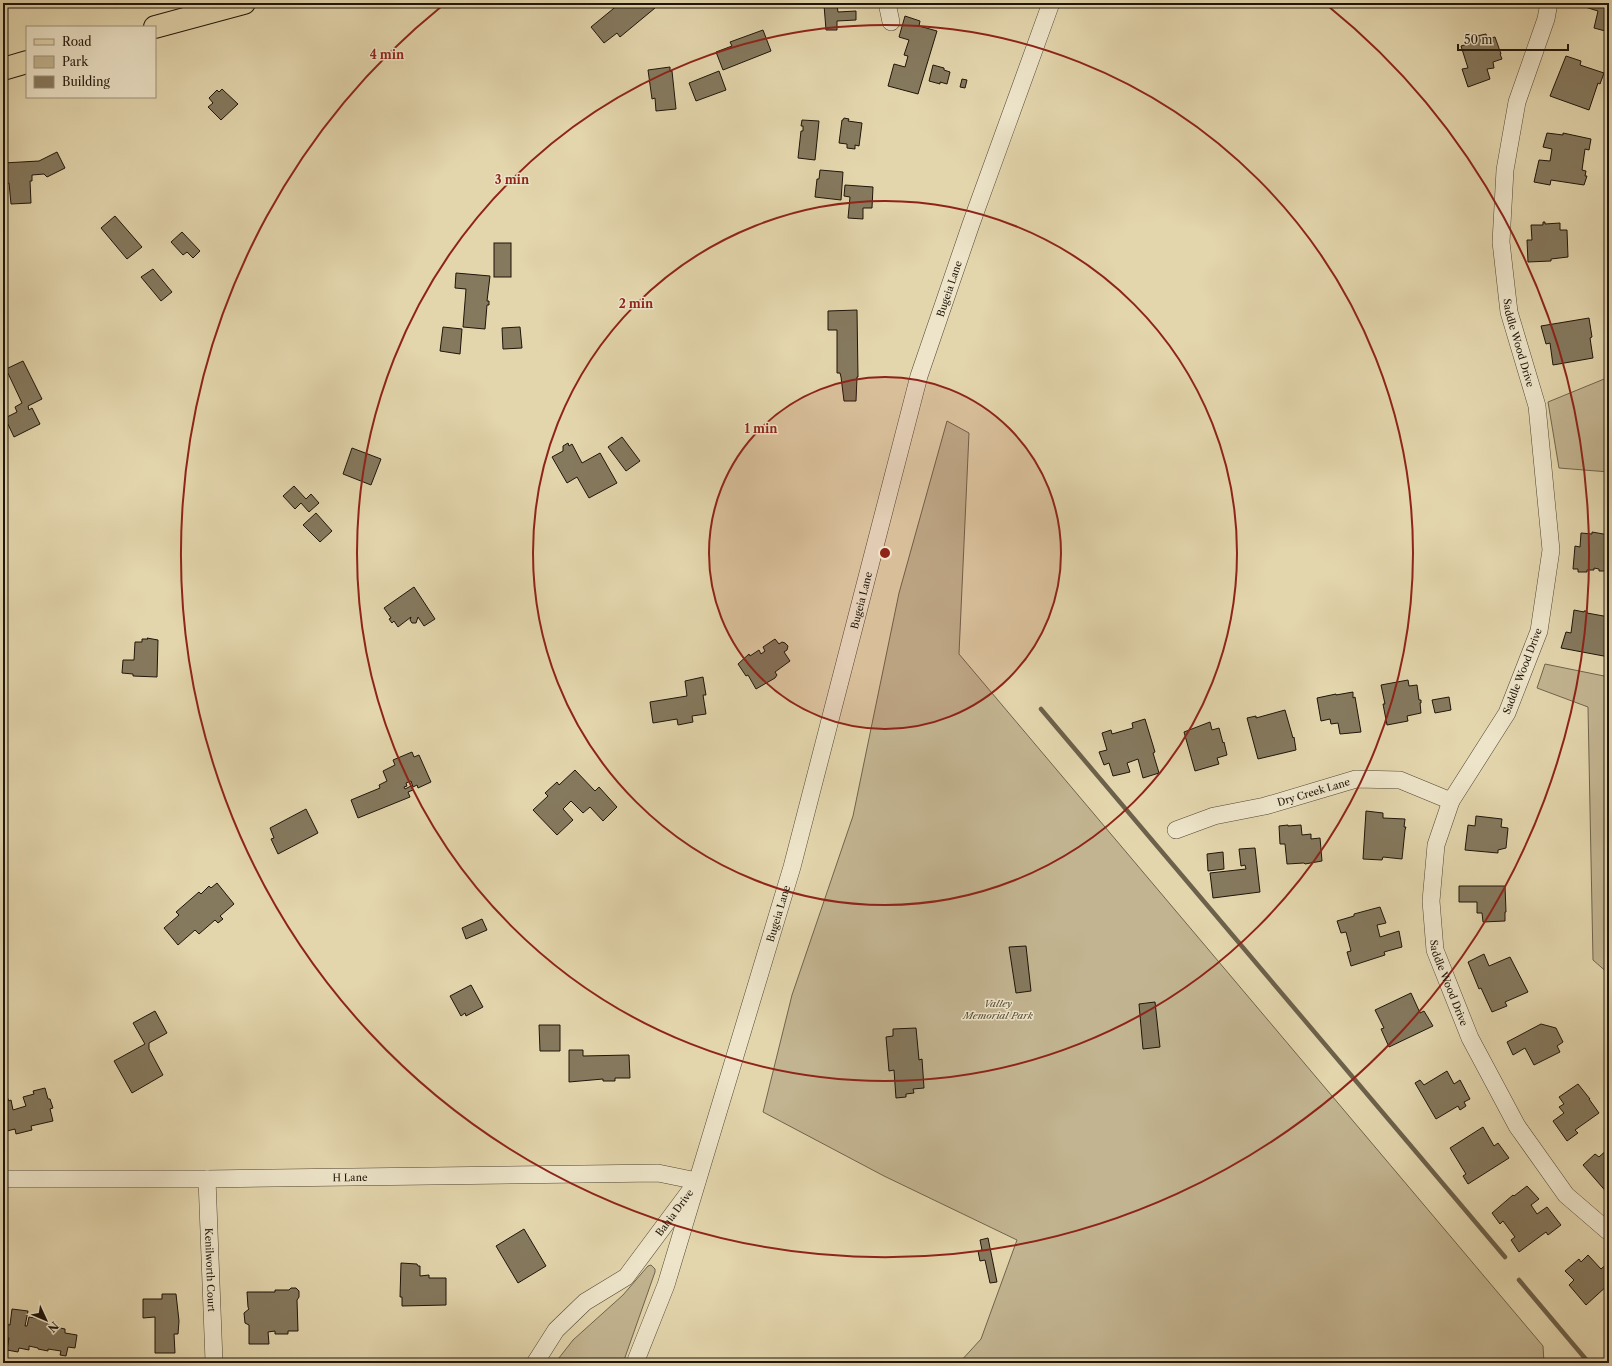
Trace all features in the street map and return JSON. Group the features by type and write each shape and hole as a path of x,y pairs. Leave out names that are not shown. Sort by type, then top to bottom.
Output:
{"main road":[{"path":"156,27 244,3"},
{"path":"3,69 26,62"}],"street":[{"path":"887,3 891,22"},
{"name":"Bugeia Lane","path":"697,1181 792,867 920,376 971,224 1051,3"},
{"name":"Saddle Wood Drive","path":"1549,3 1546,19 1517,102 1506,170 1502,242 1509,312 1537,406 1551,550 1539,631 1507,713 1452,801 1436,845 1431,901 1436,950 1470,1038 1517,1126 1566,1195 1609,1232"},
{"name":"Dry Creek Lane","path":"1176,830 1214,816 1265,806 1356,779 1400,780 1452,801"},
{"name":"H Lane","path":"3,1178 207,1179 658,1173 697,1181"},
{"name":"Kenilworth Court","path":"207,1179 214,1361"},
{"name":"Bahia Drive","path":"535,1363 556,1330 585,1302 626,1277 697,1181"},
{"name":"Bahia Drive","path":"635,1363 666,1285 697,1181"}],"green space":[{"path":"1609,377 1609,472 1559,468 1548,402"},
{"name":"Valley Memorial Park","path":"947,421 969,433 959,654 1543,1346 1544,1363 959,1363 981,1339 1017,1240 884,1176 763,1112 792,995 853,816 899,593"},
{"path":"1545,664 1609,677 1609,974 1593,960 1588,707 1537,688"},
{"path":"651,1265 655,1269 655,1272 623,1363 555,1363 573,1340 623,1295 648,1266"}],"building":[{"path":"618,3 651,3 655,8 620,37 617,33 604,43 591,27 619,4"},
{"path":"1586,3 1609,3 1609,32 1594,28 1598,11 1585,7"},
{"path":"824,5 837,5 838,12 856,11 856,20 837,21 837,30 826,30"},
{"path":"905,16 920,21 919,26 937,31 918,94 888,86 894,64 905,67 908,56 904,55 909,40 899,37"},
{"path":"763,30 771,51 723,70 716,52 732,46 730,42"},
{"path":"1486,34 1487,39 1495,37 1502,59 1493,62 1494,68 1487,69 1490,79 1468,87 1462,69 1468,68 1461,46 1478,41 1477,36"},
{"path":"1566,56 1581,61 1580,65 1604,73 1600,84 1598,83 1589,110 1550,96"},
{"path":"933,65 944,68 944,70 950,72 947,84 929,81"},
{"path":"670,67 670,71 672,71 676,109 656,111 655,98 652,99 648,70"},
{"path":"719,71 726,90 696,101 689,83"},
{"path":"962,79 967,80 965,88 960,87"},
{"path":"222,89 238,104 221,120 208,107 213,103 209,98 217,90 219,92"},
{"path":"844,118 849,119 848,121 862,123 859,146 855,145 855,149 847,148 847,144 839,143 842,120"},
{"path":"802,120 819,121 815,160 798,158 801,131 803,131 803,126 801,126"},
{"path":"1547,133 1563,135 1563,133 1591,139 1589,150 1585,149 1582,170 1586,171 1585,176 1587,176 1584,185 1551,180 1550,185 1534,182 1539,160 1550,161 1552,149 1543,147"},
{"path":"57,152 65,168 47,177 44,174 32,175 32,181 30,181 31,203 11,204 9,183 3,184 3,163 39,161"},
{"path":"820,170 843,172 841,200 815,197 817,179 819,179"},
{"path":"845,185 873,187 872,208 863,208 863,219 848,218 850,197 844,196"},
{"path":"115,216 142,247 127,259 101,228"},
{"path":"1543,222 1545,222 1545,224 1560,223 1560,230 1567,230 1568,257 1551,259 1551,261 1528,262 1527,240 1532,240 1531,225 1543,225"},
{"path":"182,232 200,251 193,258 187,252 183,255 171,242"},
{"path":"494,243 511,243 511,277 494,277"},
{"path":"153,269 172,292 161,301 141,277"},
{"path":"456,273 490,276 487,301 489,301 489,305 487,305 485,329 463,327 466,289 455,288"},
{"path":"857,310 858,377 856,401 844,401 840,373 837,373 837,330 828,330 828,311"},
{"path":"1589,318 1593,358 1553,365 1550,343 1546,344 1541,326"},
{"path":"443,327 462,329 460,354 440,351"},
{"path":"520,327 522,348 503,349 502,328"},
{"path":"23,361 42,399 28,406 29,410 32,408 40,424 14,437 5,418 17,412 15,407 22,403 6,369"},
{"path":"622,437 640,461 626,471 608,447"},
{"path":"568,443 569,446 572,444 582,463 600,453 617,483 589,498 577,477 567,483 552,457 563,451 563,446"},
{"path":"352,448 381,459 371,485 343,474"},
{"path":"294,486 306,499 311,494 319,503 309,512 301,503 295,509 283,496"},
{"path":"316,513 332,531 320,542 303,525"},
{"path":"1592,532 1609,535 1609,571 1599,571 1599,569 1594,568 1594,570 1587,570 1587,572 1578,572 1578,569 1573,569 1575,546 1580,547 1581,533 1592,534"},
{"path":"414,587 435,619 424,626 418,617 416,623 412,623 410,620 411,617 398,627 394,621 392,623 389,619 391,618 384,608"},
{"path":"1574,610 1584,612 1587,611 1587,613 1609,617 1609,657 1561,648 1566,632 1571,633"},
{"path":"147,638 158,640 157,677 133,676 133,674 122,673 123,660 134,660 135,642 142,642 142,639 148,639"},
{"path":"775,639 779,644 782,642 788,646 787,650 784,652 790,661 775,672 777,675 775,678 756,689 748,675 746,676 738,664 749,654 750,656 759,650 761,654 765,651 763,647"},
{"path":"703,677 706,695 703,695 706,714 692,716 693,722 678,725 677,719 653,723 650,702 687,696 685,681"},
{"path":"1408,680 1409,686 1417,685 1419,700 1421,700 1421,713 1407,716 1408,721 1387,725 1381,685"},
{"path":"1353,692 1361,732 1340,734 1338,723 1331,724 1330,719 1321,721 1317,698"},
{"path":"1449,697 1451,710 1435,713 1432,700"},
{"path":"1285,710 1293,738 1294,737 1296,750 1258,759 1247,718 1256,716 1256,718"},
{"path":"1145,719 1155,752 1153,753 1159,773 1143,778 1138,759 1127,763 1130,772 1113,776 1109,763 1104,765 1099,752 1107,750 1102,733 1111,730 1112,734 1133,728 1132,723"},
{"path":"1210,722 1212,730 1219,728 1227,755 1217,758 1219,764 1195,771 1184,732"},
{"path":"412,752 414,757 419,755 431,782 418,788 417,785 413,787 411,781 406,783 407,786 404,787 405,789 411,786 413,790 408,792 410,797 358,818 351,800 380,788 379,785 387,781 383,771 395,765 393,760"},
{"path":"575,770 595,791 599,787 617,807 603,821 590,807 583,813 571,801 563,809 573,820 557,835 533,810 548,796 545,793 557,782 559,785"},
{"path":"306,809 318,833 278,854 271,839 274,838 270,828"},
{"path":"1366,811 1383,813 1383,818 1405,819 1404,827 1406,827 1402,859 1383,857 1382,860 1363,859"},
{"path":"1476,816 1502,819 1501,827 1508,828 1506,848 1498,850 1498,853 1465,850 1468,825 1475,826"},
{"path":"1301,825 1302,835 1311,834 1311,839 1320,838 1322,861 1305,864 1287,864 1285,844 1280,844 1279,826"},
{"path":"1255,848 1260,892 1213,898 1210,873 1246,869 1245,865 1241,866 1239,849"},
{"path":"1223,852 1224,869 1208,871 1207,854"},
{"path":"217,883 234,904 220,916 223,919 218,923 215,920 199,934 195,930 178,945 164,928 179,915 176,912 199,892 201,894 209,886 211,888"},
{"path":"1459,886 1505,886 1505,921 1483,922 1482,913 1477,913 1477,902 1459,902"},
{"path":"1380,907 1386,923 1377,925 1380,937 1399,931 1402,947 1384,952 1385,955 1351,966 1347,952 1351,951 1346,932 1341,933 1337,921 1354,916 1354,914"},
{"path":"482,919 487,930 466,939 462,928"},
{"path":"1026,946 1031,991 1016,993 1009,947"},
{"path":"1484,954 1489,966 1510,957 1528,992 1505,1002 1507,1006 1492,1012 1481,988 1479,989 1468,962"},
{"path":"471,985 483,1007 466,1016 465,1013 461,1016 450,996"},
{"path":"1411,993 1420,1013 1424,1011 1433,1026 1389,1047 1381,1029 1384,1028 1375,1010"},
{"path":"1155,1002 1160,1047 1143,1049 1139,1004"},
{"path":"155,1011 167,1033 149,1043 149,1049 163,1075 132,1093 114,1061 145,1044 133,1023"},
{"path":"1541,1024 1556,1028 1563,1042 1557,1046 1560,1052 1534,1065 1525,1048 1513,1055 1507,1042"},
{"path":"539,1025 560,1025 560,1051 540,1051"},
{"path":"916,1028 919,1060 922,1059 924,1088 913,1089 914,1093 906,1094 906,1097 896,1098 894,1070 889,1071 886,1037 893,1036 893,1029"},
{"path":"569,1050 583,1050 583,1056 629,1055 630,1078 615,1078 615,1081 603,1081 603,1079 569,1082"},
{"path":"1447,1071 1454,1084 1460,1080 1470,1099 1464,1102 1466,1106 1460,1110 1458,1106 1436,1119 1415,1083 1420,1080 1424,1085"},
{"path":"1578,1084 1599,1113 1575,1130 1578,1133 1567,1141 1553,1121 1564,1113 1559,1107 1564,1104 1559,1097"},
{"path":"45,1088 48,1099 50,1099 53,1108 50,1109 53,1121 31,1126 32,1130 16,1134 15,1129 3,1132 3,1098 7,1097 9,1101 11,1100 13,1110 26,1106 23,1097 34,1094 33,1091"},
{"path":"1483,1127 1494,1146 1498,1143 1509,1158 1468,1184 1463,1176 1466,1174 1450,1148"},
{"path":"1609,1148 1609,1195 1583,1165 1595,1154 1599,1157"},
{"path":"1527,1186 1539,1199 1531,1205 1537,1214 1547,1207 1561,1225 1548,1235 1546,1232 1519,1252 1511,1240 1515,1237 1503,1221 1500,1224 1492,1213 1513,1195 1514,1196"},
{"path":"524,1229 546,1266 518,1283 496,1246"},
{"path":"988,1238 997,1282 990,1283 985,1260 980,1261 978,1251 982,1250 980,1240"},
{"path":"1588,1255 1601,1269 1609,1262 1609,1284 1586,1305 1569,1285 1574,1280 1565,1271 1579,1259 1581,1262"},
{"path":"401,1263 417,1264 420,1266 420,1276 429,1275 429,1278 446,1278 446,1305 402,1306 402,1297 400,1297"},
{"path":"291,1288 296,1288 299,1291 299,1297 297,1300 298,1331 288,1331 288,1334 275,1334 275,1331 268,1332 269,1344 249,1344 249,1325 245,1323 244,1313 249,1309 247,1292 275,1292 275,1290 289,1290"},
{"path":"162,1294 176,1294 179,1321 178,1334 174,1334 175,1353 155,1353 155,1317 143,1318 143,1299 162,1299"},
{"path":"12,1309 28,1311 25,1326 27,1326 29,1317 41,1319 51,1326 65,1329 65,1333 77,1335 75,1348 68,1347 66,1356 60,1355 61,1351 48,1349 48,1351 29,1346 29,1350 19,1348 18,1352 7,1350 9,1338 3,1337 3,1324 10,1325"}],"waterway":[{"path":"1041,709 1505,1257"},
{"path":"1519,1280 1589,1363"}]}
